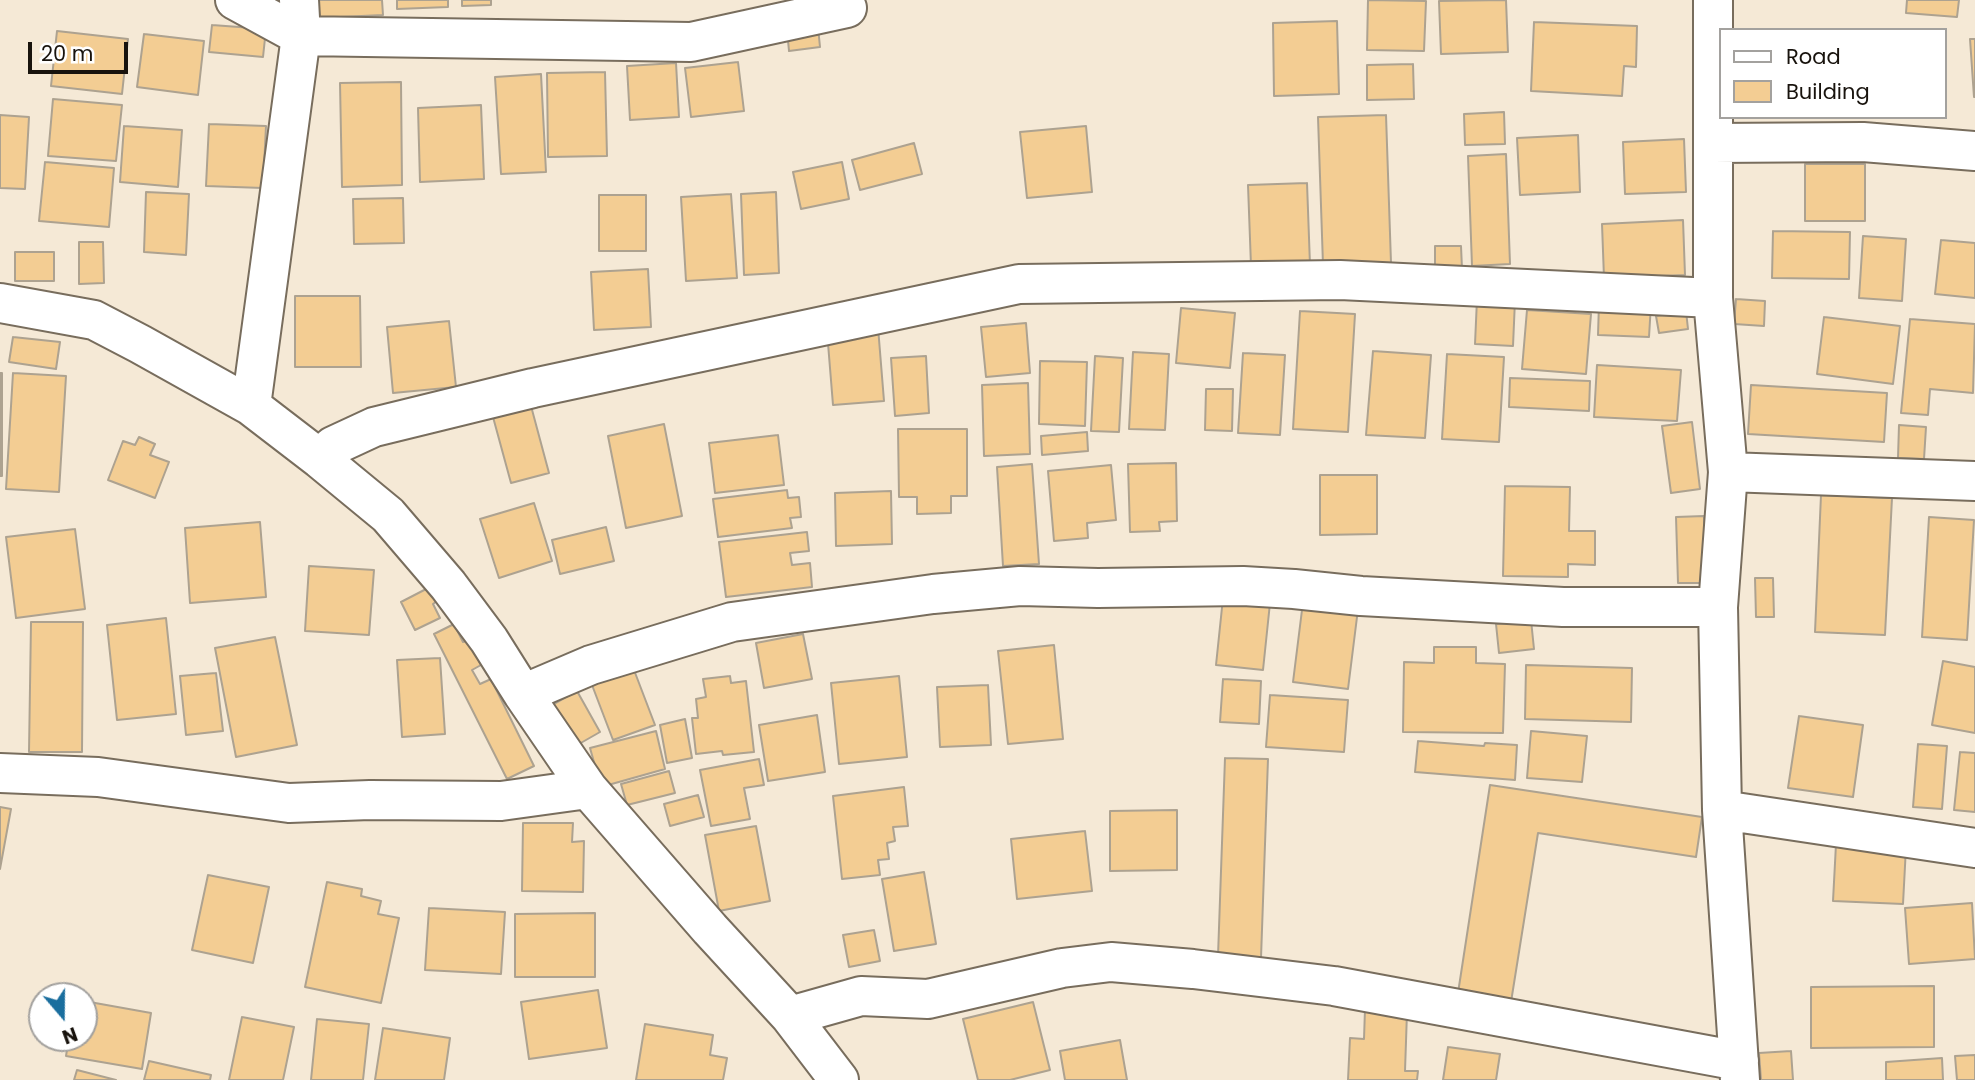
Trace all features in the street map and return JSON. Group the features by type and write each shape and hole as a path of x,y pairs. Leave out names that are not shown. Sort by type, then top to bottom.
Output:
{"street":[{"path":"235,0 300,18 691,42 847,8"},
{"path":"790,1016 861,996 928,999 1062,968 1111,962 1334,986 1740,1071 1722,810 1718,607 1728,471 1713,298 1713,0"},
{"path":"251,406 300,18"},
{"path":"1713,143 1863,142 1975,151"},
{"path":"320,459 333,446 374,427 533,388 1019,284 1340,280 1713,298"},
{"path":"0,303 94,320 251,406 388,515 448,585 489,640 589,789 710,929 790,1016 839,1080"},
{"path":"1728,471 1975,481"},
{"path":"523,694 591,664 732,622 933,594 1020,586 1243,586 1361,596 1563,607 1718,607"},
{"path":"0,773 98,778 289,803 370,800 501,801 589,789"},
{"path":"1722,810 1975,848"}],"building":[{"path":"319,0 382,0 383,15 319,18"},
{"path":"397,0 448,0 448,7 397,9"},
{"path":"462,0 491,0 491,5 462,6"},
{"path":"1368,0 1426,1 1424,51 1367,50"},
{"path":"1506,0 1508,52 1441,54 1439,1"},
{"path":"1907,0 1959,0 1957,17 1906,13"},
{"path":"1337,21 1339,94 1274,96 1273,23"},
{"path":"1534,22 1637,26 1636,67 1624,66 1622,96 1531,91"},
{"path":"212,25 266,29 263,57 209,52"},
{"path":"818,27 820,47 789,51 787,30"},
{"path":"57,31 128,39 122,94 51,86"},
{"path":"144,34 204,41 198,95 137,87"},
{"path":"1970,39 1975,39 1975,97 1974,97"},
{"path":"738,62 744,111 691,117 685,68"},
{"path":"676,63 679,117 630,120 627,66"},
{"path":"1413,64 1414,99 1367,100 1367,65"},
{"path":"605,72 607,156 548,157 547,73"},
{"path":"541,74 546,172 501,174 495,77"},
{"path":"401,82 402,185 342,187 340,83"},
{"path":"53,99 122,105 116,161 48,156"},
{"path":"481,105 484,179 420,182 418,108"},
{"path":"1504,112 1505,144 1465,145 1464,114"},
{"path":"0,115 29,117 25,189 0,188"},
{"path":"1386,115 1391,263 1323,265 1318,117"},
{"path":"209,124 266,126 263,188 206,186"},
{"path":"124,126 182,130 178,187 120,182"},
{"path":"1086,126 1092,192 1027,198 1020,132"},
{"path":"1578,135 1580,192 1520,195 1517,138"},
{"path":"1684,139 1686,192 1625,194 1623,142"},
{"path":"914,143 922,174 860,190 852,160"},
{"path":"1506,154 1510,264 1472,266 1468,156"},
{"path":"45,162 114,168 109,227 39,221"},
{"path":"842,162 849,199 801,209 793,172"},
{"path":"1805,164 1865,164 1865,221 1805,221"},
{"path":"1307,183 1310,265 1251,266 1248,185"},
{"path":"146,192 189,194 186,255 144,252"},
{"path":"776,192 779,273 744,275 741,194"},
{"path":"731,194 737,278 686,281 681,197"},
{"path":"599,195 646,195 646,251 599,251"},
{"path":"403,198 404,243 354,244 353,199"},
{"path":"1683,220 1685,275 1604,278 1602,224"},
{"path":"1773,231 1850,232 1849,279 1772,278"},
{"path":"1863,236 1906,239 1902,301 1859,298"},
{"path":"1941,240 1975,243 1975,298 1935,294"},
{"path":"79,242 103,242 104,283 79,284"},
{"path":"1435,246 1461,246 1462,269 1435,269"},
{"path":"15,252 54,252 54,281 15,281"},
{"path":"648,269 651,327 594,330 591,272"},
{"path":"295,296 360,296 361,367 295,367"},
{"path":"1477,299 1515,300 1513,346 1475,344"},
{"path":"1736,299 1765,301 1764,326 1734,324"},
{"path":"1599,303 1651,304 1649,337 1598,335"},
{"path":"1181,308 1235,313 1230,368 1176,363"},
{"path":"1527,310 1591,314 1586,374 1522,369"},
{"path":"1300,311 1355,314 1348,432 1293,429"},
{"path":"1686,311 1688,329 1659,333 1656,316"},
{"path":"1824,317 1900,326 1893,384 1817,374"},
{"path":"1910,319 1975,324 1973,393 1930,389 1928,415 1901,413"},
{"path":"449,321 456,387 393,393 387,327"},
{"path":"1026,323 1030,373 986,377 981,327"},
{"path":"878,327 884,401 833,405 827,331"},
{"path":"13,337 60,342 56,369 9,362"},
{"path":"1373,351 1431,355 1425,438 1366,435"},
{"path":"1133,352 1169,354 1165,430 1129,429"},
{"path":"1243,353 1285,355 1280,435 1238,433"},
{"path":"1447,354 1504,357 1499,442 1442,439"},
{"path":"926,356 929,413 895,416 891,358"},
{"path":"1095,356 1123,358 1119,432 1091,431"},
{"path":"1040,361 1087,362 1085,426 1039,424"},
{"path":"1597,365 1681,370 1677,421 1594,417"},
{"path":"2,373 2,476 0,476"},
{"path":"13,373 66,376 59,492 6,489"},
{"path":"1510,378 1590,381 1589,411 1509,407"},
{"path":"1028,383 1030,454 984,456 982,385"},
{"path":"1751,385 1887,393 1884,442 1748,434"},
{"path":"1206,389 1233,389 1232,431 1205,430"},
{"path":"531,406 549,473 511,483 493,417"},
{"path":"1692,422 1700,489 1671,493 1662,426"},
{"path":"664,424 682,516 626,528 608,436"},
{"path":"1899,425 1926,427 1924,459 1898,458"},
{"path":"898,429 967,429 967,496 951,496 951,513 917,514 917,497 899,497"},
{"path":"1087,432 1088,451 1042,455 1041,436"},
{"path":"778,435 784,485 715,493 709,443"},
{"path":"139,437 155,444 150,455 169,462 155,498 108,480 123,441 135,445"},
{"path":"1176,463 1177,521 1159,522 1160,531 1130,532 1128,464"},
{"path":"1032,464 1039,564 1003,566 997,467"},
{"path":"1111,465 1116,520 1087,523 1088,538 1054,541 1048,471"},
{"path":"1320,475 1377,475 1377,534 1320,535"},
{"path":"1505,486 1570,487 1569,531 1595,531 1595,565 1568,564 1568,577 1503,576"},
{"path":"787,490 788,498 799,497 801,517 790,518 792,528 718,537 713,499"},
{"path":"891,491 892,544 836,546 835,493"},
{"path":"1821,495 1892,498 1885,635 1815,632"},
{"path":"534,503 552,561 499,578 480,519"},
{"path":"1704,516 1705,583 1678,583 1676,517"},
{"path":"1929,517 1974,520 1967,640 1922,637"},
{"path":"260,522 266,597 190,603 185,528"},
{"path":"606,527 614,561 560,574 552,540"},
{"path":"75,529 85,609 16,618 6,537"},
{"path":"807,532 809,551 790,553 792,565 810,563 812,587 726,597 719,542"},
{"path":"309,566 374,570 369,635 305,631"},
{"path":"1755,578 1773,578 1774,617 1756,617"},
{"path":"430,587 437,601 433,604 440,618 415,630 401,602"},
{"path":"1223,598 1270,603 1263,670 1216,665"},
{"path":"1303,602 1358,609 1348,689 1293,682"},
{"path":"166,618 176,714 117,720 107,625"},
{"path":"1531,620 1534,649 1499,653 1496,624"},
{"path":"31,622 83,622 82,752 29,752"},
{"path":"454,624 463,642 469,640 481,665 472,670 480,684 491,679 534,766 507,779 434,634"},
{"path":"803,634 812,679 764,688 756,643"},
{"path":"275,637 297,745 236,757 215,648"},
{"path":"1054,645 1063,739 1008,744 998,651"},
{"path":"1434,647 1476,647 1476,663 1505,664 1503,733 1403,732 1404,662 1434,663"},
{"path":"440,658 445,734 402,737 397,660"},
{"path":"1943,661 1975,667 1975,733 1932,725"},
{"path":"1526,665 1632,668 1631,722 1525,719"},
{"path":"634,670 655,725 613,740 592,685"},
{"path":"216,673 223,731 186,735 180,676"},
{"path":"730,676 731,683 746,681 754,752 723,755 722,751 696,754 692,718 698,718 696,699 706,697 703,679"},
{"path":"899,676 907,757 839,764 831,683"},
{"path":"1223,679 1261,681 1259,724 1220,722"},
{"path":"988,685 991,745 940,747 937,687"},
{"path":"577,691 600,732 572,748 549,707"},
{"path":"1270,695 1348,700 1344,752 1266,747"},
{"path":"817,715 825,772 768,781 759,725"},
{"path":"1799,716 1863,725 1853,797 1788,788"},
{"path":"685,719 692,758 667,763 660,725"},
{"path":"656,731 665,769 601,787 590,748"},
{"path":"1531,731 1587,736 1582,782 1527,778"},
{"path":"1418,741 1484,746 1485,743 1517,745 1515,780 1415,772"},
{"path":"1918,744 1947,746 1942,809 1913,807"},
{"path":"1960,752 1975,753 1975,812 1954,810"},
{"path":"1225,758 1268,759 1261,958 1218,956"},
{"path":"759,759 764,785 744,788 750,819 711,826 700,770"},
{"path":"669,771 675,793 627,805 621,784"},
{"path":"1490,785 1702,817 1696,857 1538,833 1511,1002 1458,993"},
{"path":"904,787 908,826 893,827 895,841 887,843 889,859 878,860 880,875 842,879 833,796"},
{"path":"698,795 704,817 670,826 664,804"},
{"path":"0,807 11,809 0,869"},
{"path":"1177,810 1177,870 1110,871 1110,811"},
{"path":"523,823 573,823 572,842 584,841 583,892 522,891"},
{"path":"756,826 770,901 719,911 705,835"},
{"path":"1085,831 1092,891 1017,899 1011,839"},
{"path":"1836,844 1906,847 1903,904 1833,901"},
{"path":"924,872 936,944 894,951 882,879"},
{"path":"208,875 269,887 253,963 192,950"},
{"path":"327,882 362,889 361,896 381,901 378,914 399,918 381,1003 305,987"},
{"path":"1972,903 1975,959 1909,964 1905,908"},
{"path":"429,908 505,912 501,974 425,970"},
{"path":"595,913 595,977 515,977 515,914"},
{"path":"874,930 880,961 849,967 843,935"},
{"path":"1934,986 1934,1047 1811,1048 1811,987"},
{"path":"598,990 607,1048 529,1059 521,1002"},
{"path":"1033,1002 1050,1070 1010,1080 978,1080 963,1019"},
{"path":"98,1004 151,1013 142,1069 66,1056 67,1052 98,1052"},
{"path":"1365,1009 1407,1012 1405,1071 1418,1071 1417,1080 1348,1080 1350,1038 1364,1039"},
{"path":"242,1017 294,1027 283,1080 229,1080"},
{"path":"317,1019 369,1024 363,1080 311,1080"},
{"path":"645,1024 713,1035 710,1055 727,1058 723,1080 636,1080"},
{"path":"383,1028 450,1038 444,1080 375,1080"},
{"path":"1120,1040 1127,1080 1065,1080 1060,1051"},
{"path":"1448,1047 1500,1054 1496,1080 1443,1080"},
{"path":"1791,1051 1793,1080 1761,1080 1759,1053"},
{"path":"1975,1055 1975,1080 1957,1080 1955,1056"},
{"path":"1942,1058 1943,1080 1886,1080 1886,1062"},
{"path":"149,1061 211,1075 210,1080 144,1080"},
{"path":"77,1070 116,1080 74,1080"}]}
